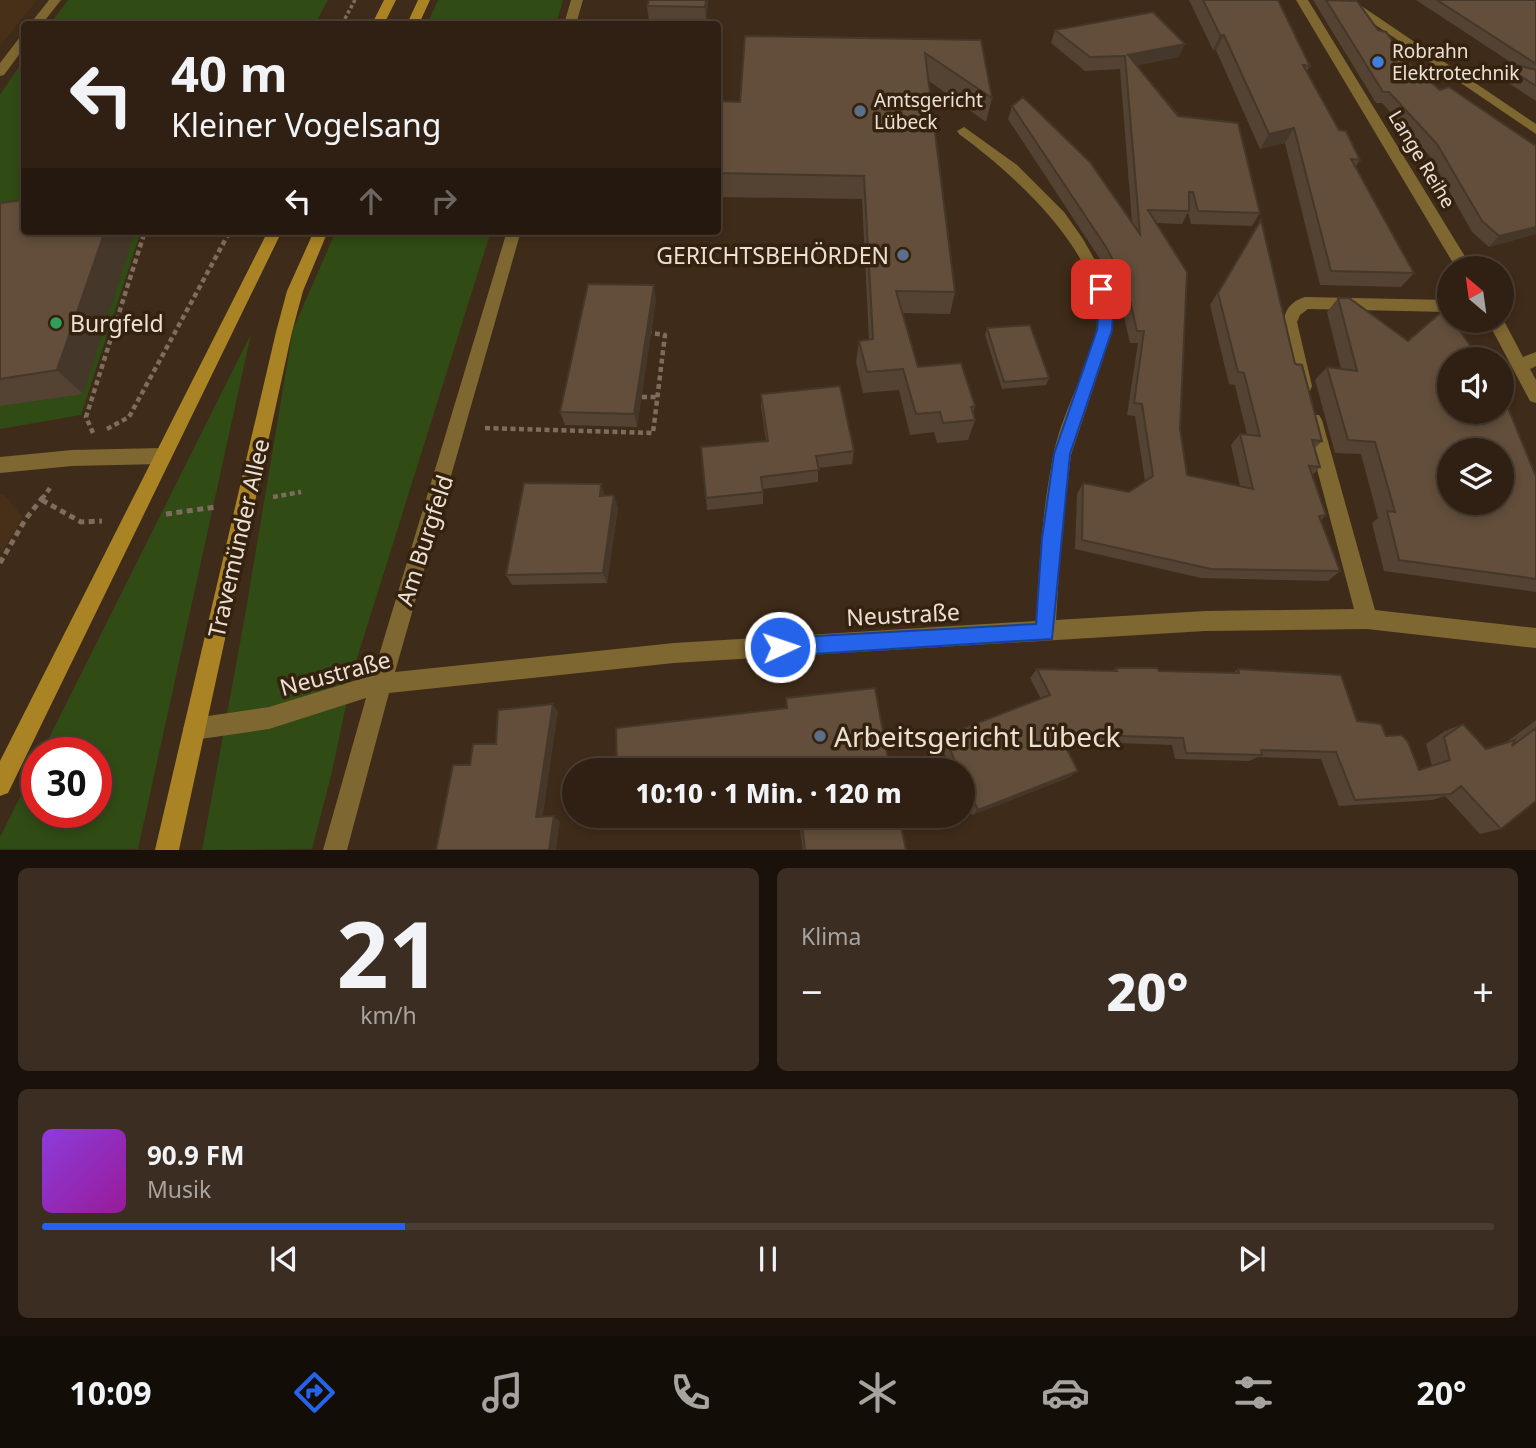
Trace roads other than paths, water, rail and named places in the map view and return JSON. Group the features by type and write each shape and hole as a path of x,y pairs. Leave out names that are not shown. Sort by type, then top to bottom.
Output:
{"main road":[{"path":"380,21 390,0"},
{"path":"414,21 424,0"},
{"path":"0,785 273,235"},
{"name":"Travemünder Allee","path":"167,849 284,332 295,291 319,235"}],"street":[{"path":"38,21 55,0"},
{"path":"571,21 577,0"},
{"name":"Lange Reihe","path":"1302,0 1457,256"},
{"path":"1337,0 1356,7 1536,130"},
{"path":"0,72 21,44"},
{"path":"964,131 1017,170 1043,198 1081,251 1101,289 1106,308 1105,330 1062,454 1051,538 1045,632"},
{"name":"Am Burgfeld","path":"335,849 378,684 459,427 513,235"},
{"path":"1367,619 1289,322 1294,312 1305,303 1437,306"},
{"path":"1504,333 1528,363 1536,396"},
{"path":"0,465 72,458 162,456"},
{"name":"Neustraße","path":"194,729 269,718 378,684 674,653 1205,621 1367,619 1536,638"}],"place":[{"name":"Robrahn Elektrotechnik","path":"1378,62"},
{"name":"Amtsgericht Lübeck","path":"860,111"},
{"name":"GERICHTSBEHÖRDEN","path":"903,255"},
{"name":"Burgfeld","path":"56,323"},
{"name":"Arbeitsgericht Lübeck","path":"820,736"}]}
